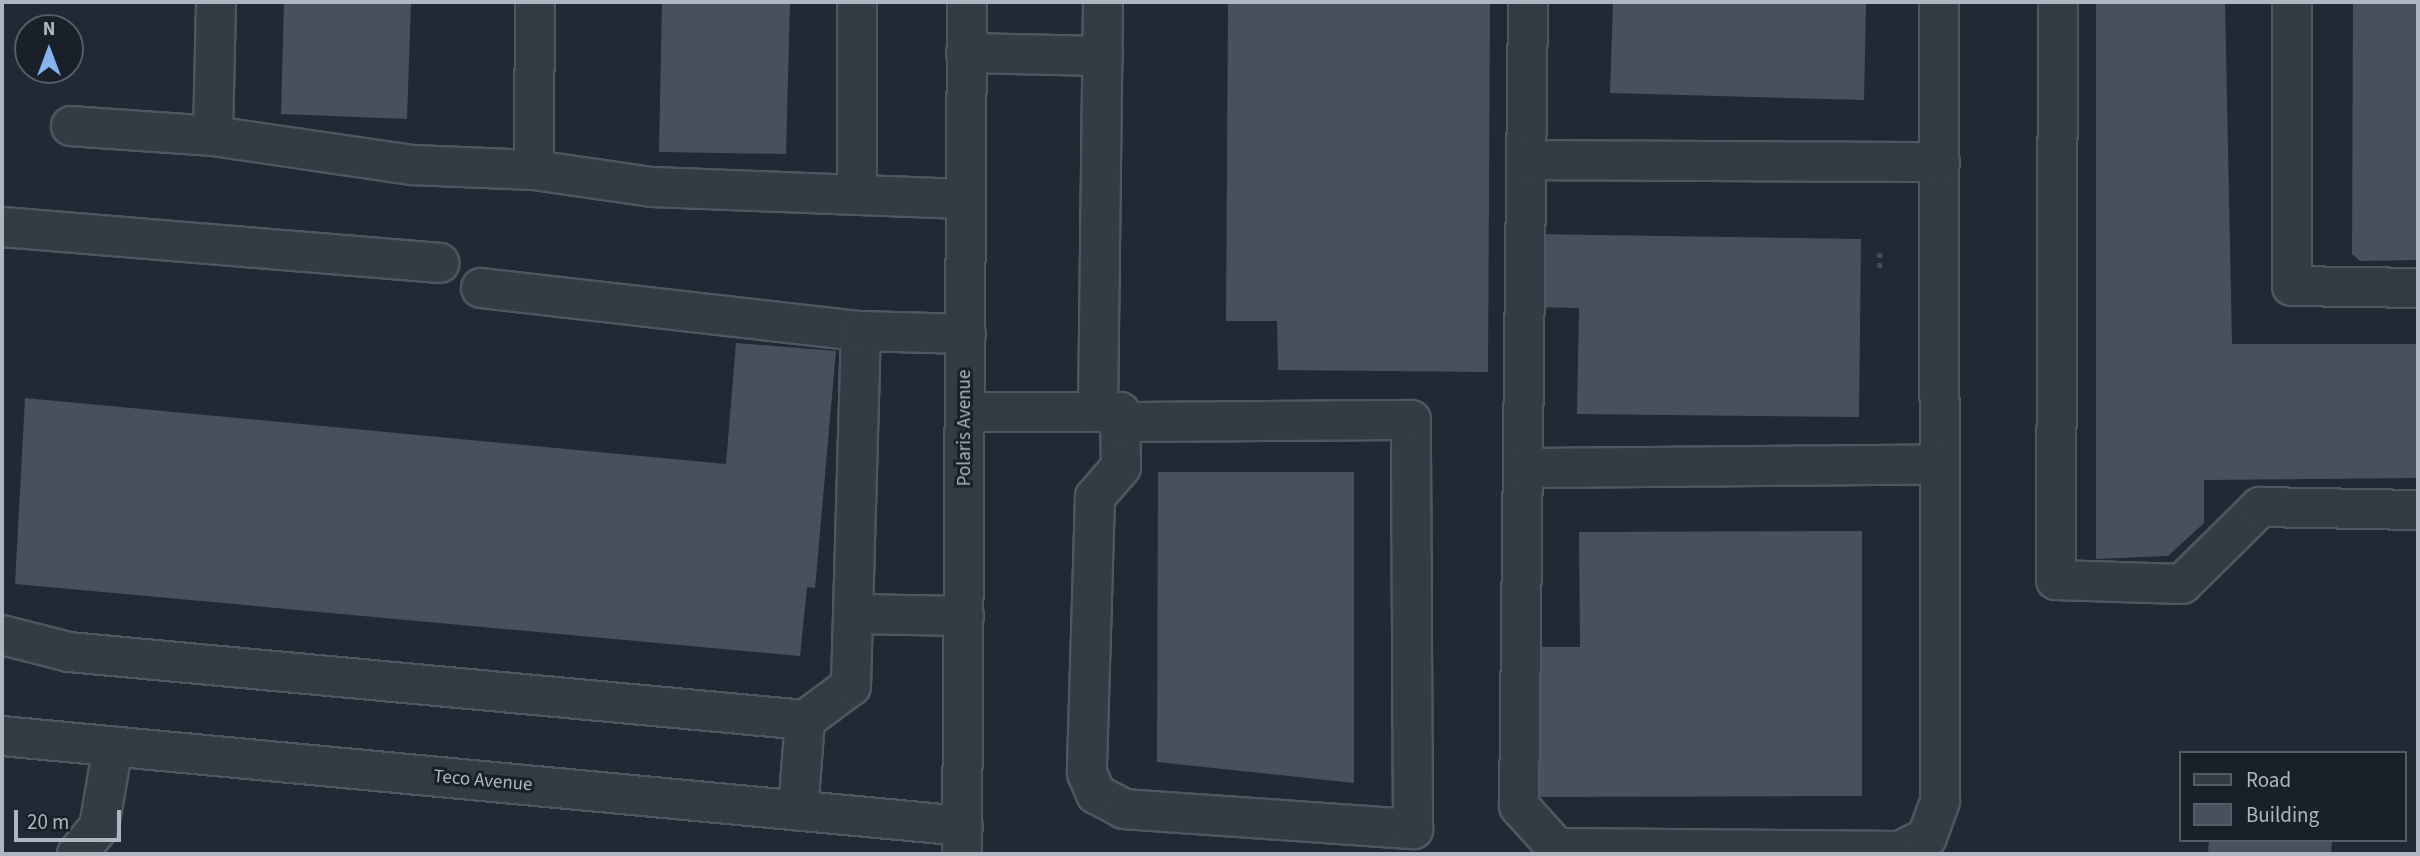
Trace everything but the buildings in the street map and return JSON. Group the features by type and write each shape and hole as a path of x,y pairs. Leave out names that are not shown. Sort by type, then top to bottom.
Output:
{"street":[{"path":"213,136 216,2"},
{"path":"534,170 535,2"},
{"path":"857,2 857,195"},
{"name":"Polaris Avenue","path":"962,840 967,2"},
{"path":"965,412 1109,417 1411,419 1413,830 1124,809 1096,794 1087,773 1095,497 1121,467 1109,417 1103,2"},
{"path":"1528,2 1519,806 1534,830 1557,848 1900,851 1927,837 1940,801 1939,2"},
{"path":"2058,2 2056,580 2182,584 2260,507 2418,510"},
{"path":"2292,2 2292,286 2418,288"},
{"path":"966,53 1102,55"},
{"path":"71,126 213,136 413,164 534,170 652,187 964,199"},
{"path":"1526,160 1940,162"},
{"path":"2,227 440,263"},
{"path":"481,288 861,331 966,334"},
{"path":"2,635 69,652 805,720 852,686 861,331"},
{"path":"1523,468 1940,464"},
{"path":"853,614 964,616"},
{"path":"798,811 805,720"},
{"name":"Teco Avenue","path":"2,736 798,811 962,840"},
{"path":"77,854 99,827 113,746"}],"path":[{"path":"1881,253 1881,270"}]}
